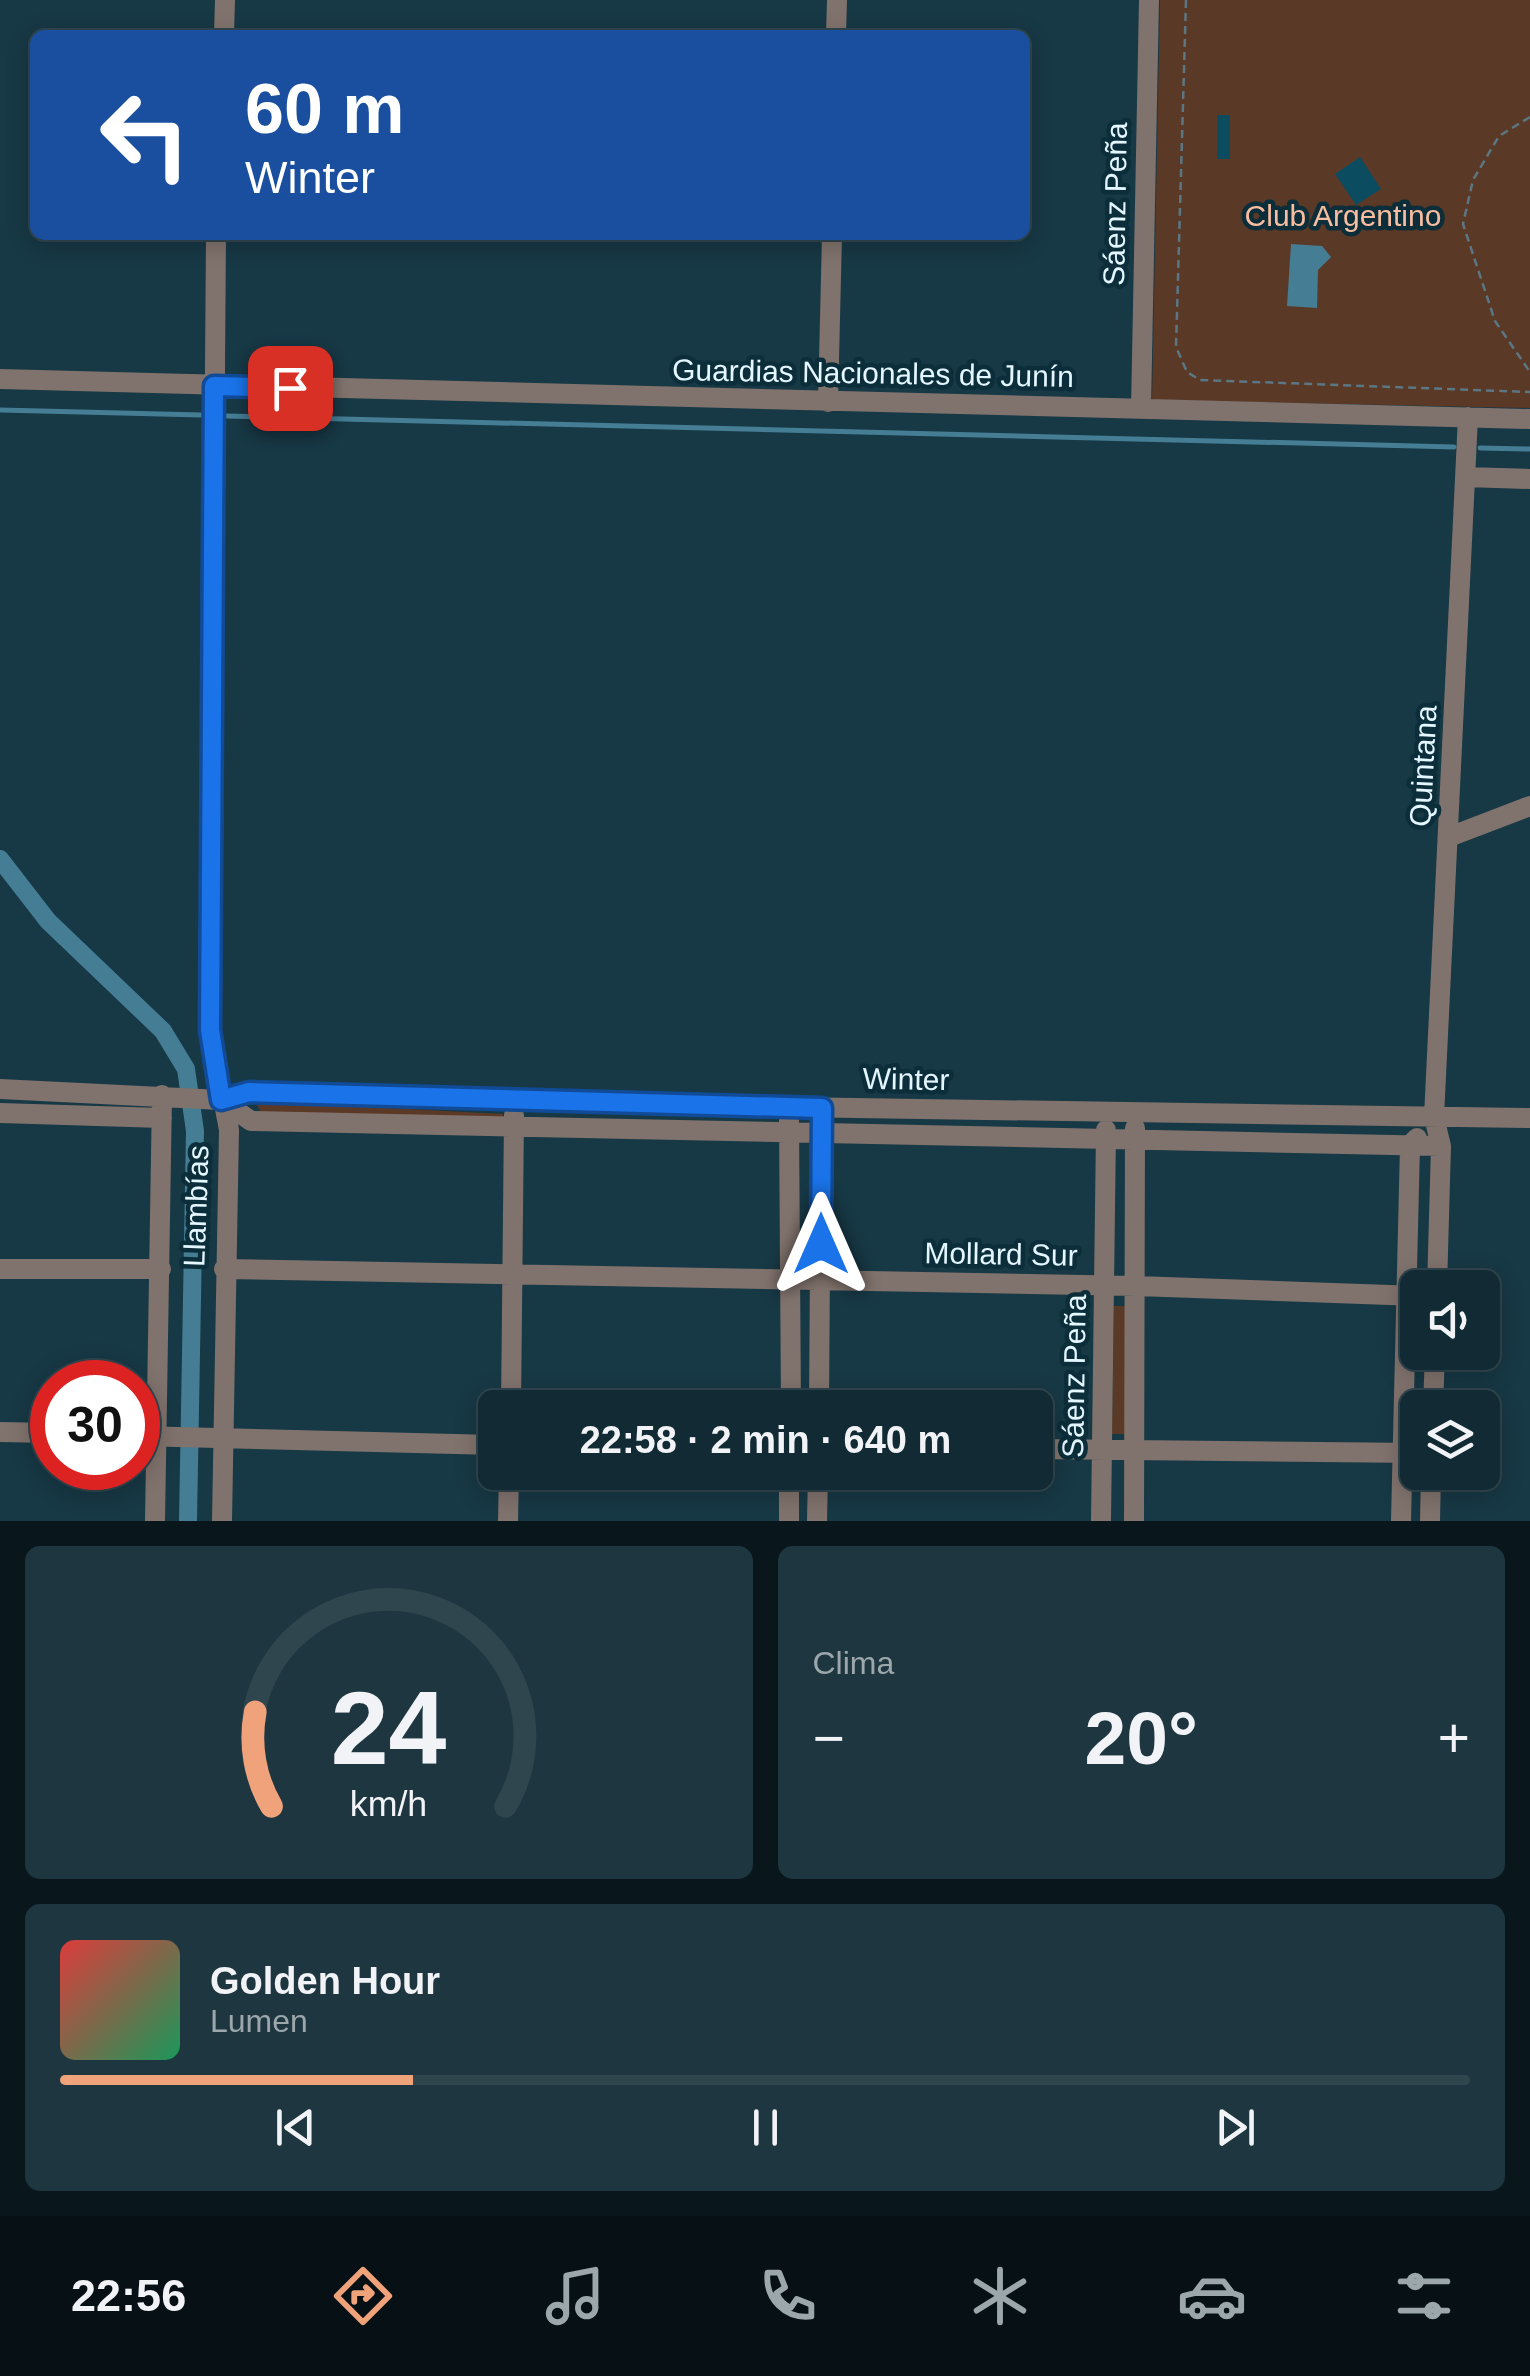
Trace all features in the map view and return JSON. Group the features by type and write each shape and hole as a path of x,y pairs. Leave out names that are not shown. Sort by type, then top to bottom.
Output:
{"street":[{"path":"224,30 225,0"},
{"path":"836,0 836,30"},
{"name":"Sáenz Peña","path":"1141,410 1149,0"},
{"name":"Llambías","path":"216,240 210,1030 214,1100 229,1130 214,1437 222,1521"},
{"path":"828,402 832,240"},
{"name":"Guardias Nacionales de Junín","path":"0,379 1530,419"},
{"name":"Quintana","path":"1438,1270 1441,1146 1434,1117 1468,417"},
{"path":"1466,477 1530,479"},
{"path":"1450,836 1530,806"},
{"name":"Winter","path":"0,1089 214,1100 249,1092 822,1108 1530,1118"},
{"name":"Llambías","path":"158,1360 163,1095"},
{"name":"Winter","path":"214,1100 250,1120 1441,1146"},
{"path":"511,1390 515,1100"},
{"path":"790,1107 790,1390"},
{"path":"819,1390 822,1108"},
{"name":"Sáenz Peña","path":"1101,1521 1107,1113"},
{"path":"0,1114 162,1118"},
{"name":"Sáenz Peña","path":"1134,1521 1136,1114"},
{"path":"1412,1270 1410,1145 1434,1117"},
{"path":"0,1269 161,1269"},
{"name":"Mollard Sur","path":"224,1269 1137,1286 1400,1296"},
{"path":"0,1432 30,1433"},
{"path":"160,1435 478,1445"},
{"path":"1053,1450 1400,1453"},
{"name":"Llambías","path":"155,1490 155,1521"},
{"path":"508,1521 509,1490"},
{"path":"788,1521 789,1490"},
{"path":"817,1521 818,1490"},
{"path":"1401,1521 1405,1490"},
{"path":"1430,1521 1431,1490"}],"path":[{"path":"1186,0 1176,347 1186,372 1200,380 1530,392"},
{"path":"1530,117 1499,136 1473,180 1464,224 1495,321 1530,372"}],"green space":[{"name":"Club Argentino","path":"1160,0 1530,0 1530,408 1152,400"},
{"path":"255,1101 503,1114 503,1125 262,1114"},
{"path":"1114,1306 1127,1306 1125,1434 1112,1434"}],"water":[{"path":"1291,244 1322,246 1331,257 1318,270 1317,308 1287,306"}],"building":[{"path":"1217,115 1230,115 1230,159 1217,159"},
{"path":"1360,157 1381,189 1356,205 1335,174"}],"waterway":[{"path":"0,410 201,415"},
{"path":"227,416 1454,447"},
{"path":"1480,448 1530,449"},
{"path":"0,859 48,921 163,1031 186,1069 195,1131 188,1521"}],"route":[{"path":"290,388 214,386 210,1030 221,1100 249,1092 822,1108 821,1244"}]}
